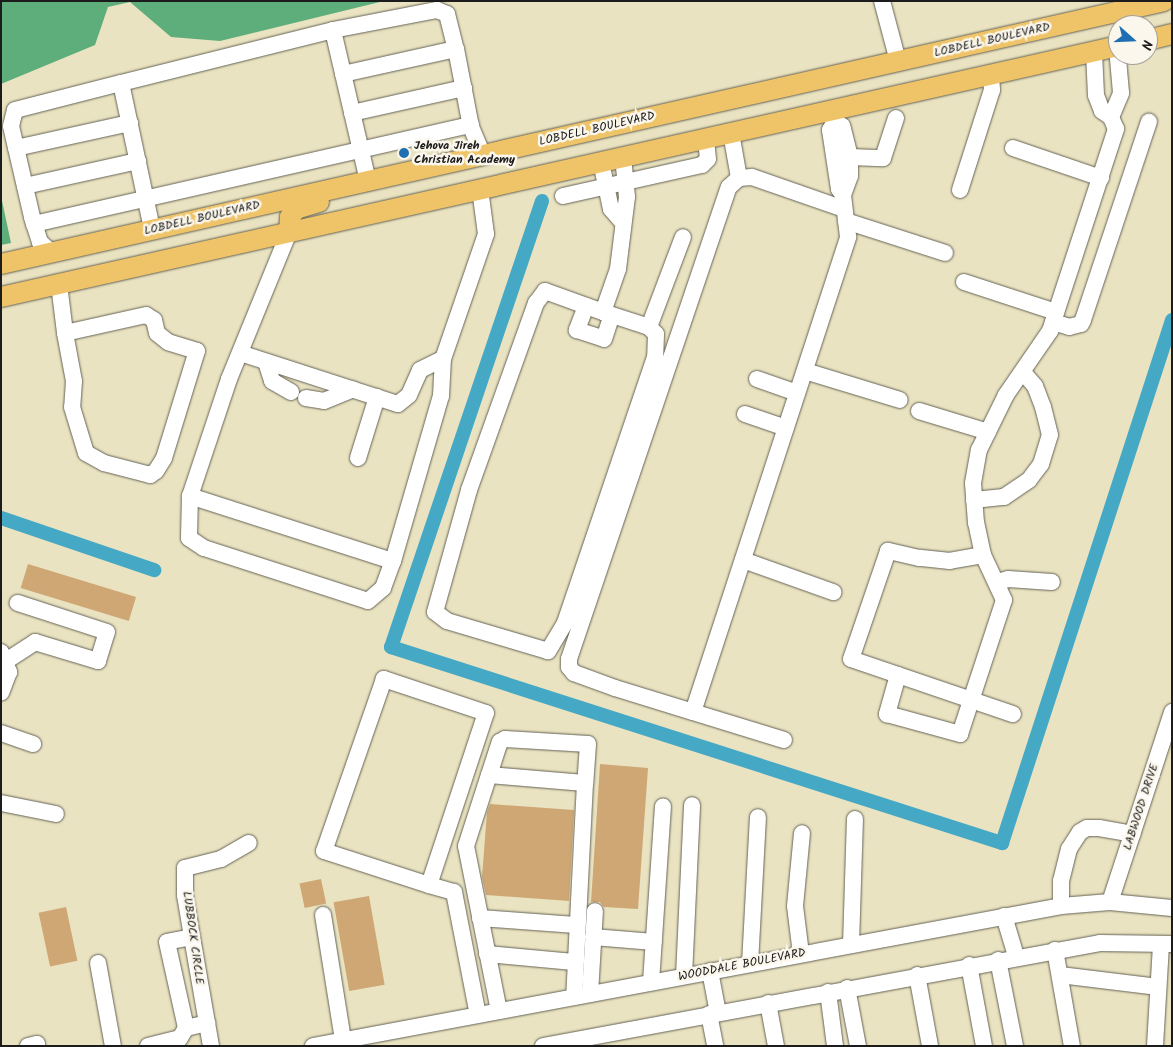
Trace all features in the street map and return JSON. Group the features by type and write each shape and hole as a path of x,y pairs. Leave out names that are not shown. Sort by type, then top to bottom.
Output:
{"main road":[{"name":"LOBDELL BOULEVARD","path":"1138,15 1164,1"},
{"name":"LOBDELL BOULEVARD","path":"1,264 898,61 1108,22"},
{"path":"1158,38 1172,34"},
{"path":"1,297 731,133 833,117 906,94 1108,48"},
{"path":"898,61 906,94"},
{"path":"289,232 290,217 296,209 347,195 364,182"},
{"path":"51,252 59,284"}],"street":[{"path":"882,1 898,61"},
{"path":"51,252 40,242 34,224 11,126 15,110 333,30 437,10 446,14 456,49 471,125 483,155"},
{"path":"333,30 361,150 364,182"},
{"path":"343,74 456,49"},
{"path":"898,675 887,714 960,734 1004,600 984,555 976,523 973,483 979,450 1006,395 1050,332 1116,129 1111,117 1102,111 1096,95 1094,52"},
{"path":"1111,117 1121,93 1119,65"},
{"path":"960,190 992,90 991,75"},
{"path":"122,83 152,229"},
{"path":"352,113 464,88"},
{"path":"693,712 848,237 839,188 843,157 830,130 833,117"},
{"path":"843,157 883,158 896,118"},
{"path":"964,282 1055,317 1069,327 1081,324 1149,122"},
{"path":"16,148 130,123"},
{"path":"34,224 471,125"},
{"path":"731,133 739,178"},
{"path":"562,196 702,165 708,159 706,139"},
{"path":"1013,148 1101,178"},
{"path":"586,306 577,330 604,339 607,313 618,269 627,197 623,157"},
{"path":"25,186 138,161"},
{"path":"601,162 611,210 623,222"},
{"path":"784,740 615,688 574,673 569,667 569,659 729,187 739,178 752,177 844,209 944,253"},
{"path":"289,232 229,379 190,496 189,538 204,548 368,601 383,588 393,560 441,396 443,359 486,234 480,190"},
{"path":"1084,228 1111,237"},
{"path":"649,326 683,237"},
{"path":"59,284 65,333 74,381 72,407 86,453 104,463 150,475 156,471 164,458 197,351 168,342 157,333 154,320 146,315 65,333"},
{"path":"545,291 607,313 649,326 656,334 655,356 566,623 548,651 447,621 435,612 450,555 469,490 536,303 545,291"},
{"path":"240,354 398,404 409,394 420,370 443,359"},
{"path":"266,362 272,381 298,395 324,400 352,389"},
{"path":"805,371 900,400"},
{"path":"974,500 1004,497 1029,480 1041,464 1050,435 1044,407 1034,386 1023,372"},
{"path":"757,379 797,393"},
{"path":"358,458 377,397"},
{"path":"919,411 988,432"},
{"path":"745,414 786,428"},
{"path":"190,496 393,560"},
{"path":"984,555 950,561 919,558 888,551 851,659 1013,714"},
{"path":"743,560 833,592"},
{"path":"997,582 1008,579 1052,582"},
{"path":"1,693 9,672 3,656 34,642 98,661 107,632 18,603"},
{"path":"429,884 486,713 384,679 324,851 454,892 478,1015"},
{"name":"LABWOOD DRIVE","path":"1110,902 1172,712"},
{"path":"1,733 33,744"},
{"path":"499,1011 466,846 500,742 506,739 588,744 574,962 582,995"},
{"path":"489,775 584,783"},
{"path":"1,803 56,814"},
{"path":"684,976 692,805"},
{"path":"651,982 663,806"},
{"path":"750,964 758,817"},
{"path":"851,945 856,819"},
{"path":"1061,906 1061,881 1069,849 1080,832 1087,828 1099,828 1132,834"},
{"path":"801,954 795,906 802,833"},
{"name":"LUBBOCK CIRCLE","path":"212,1046 185,895 185,868 220,859 249,843"},
{"name":"WOODDALE BOULEVARD","path":"313,1046 349,1042 582,995 1061,906 1110,902 1172,908"},
{"path":"582,995 593,937 595,911"},
{"path":"323,915 349,1042"},
{"path":"1004,916 1016,956"},
{"path":"480,918 576,925"},
{"path":"148,1046 180,1038 186,1028 167,942 192,937"},
{"path":"593,937 654,942"},
{"path":"546,1045 1016,956 1100,942 1166,944 1158,987 1155,1046"},
{"path":"1056,950 1072,1046"},
{"path":"487,954 574,962"},
{"path":"998,960 1015,1046"},
{"path":"98,963 113,1046"},
{"path":"968,965 984,1046"},
{"path":"710,971 715,1046"},
{"path":"917,975 930,1046"},
{"path":"1060,975 1158,987"},
{"path":"847,988 858,1046"},
{"path":"828,992 835,1046"},
{"path":"768,1003 776,1046"},
{"path":"186,1028 207,1023"},
{"path":"28,1046 37,1044 37,1046"}],"green space":[{"path":"1,1 384,1 220,41 171,37 130,2 108,7 95,45 1,84"},
{"path":"1,196 11,243 1,245"}],"building":[{"path":"28,564 136,597 129,621 21,588"},
{"path":"600,764 648,768 638,909 604,907 600,902 591,902"},
{"path":"490,804 574,810 569,901 486,895 482,877 487,812"},
{"path":"321,879 326,903 305,908 299,884"},
{"path":"369,896 385,985 349,991 334,902"},
{"path":"66,907 77,961 50,967 39,913"}],"waterway":[{"path":"542,201 391,647 1002,843 1172,320"},
{"path":"1,518 154,570"}],"place":[{"name":"Jehova Jireh Christian Academy","path":"404,153"}]}
